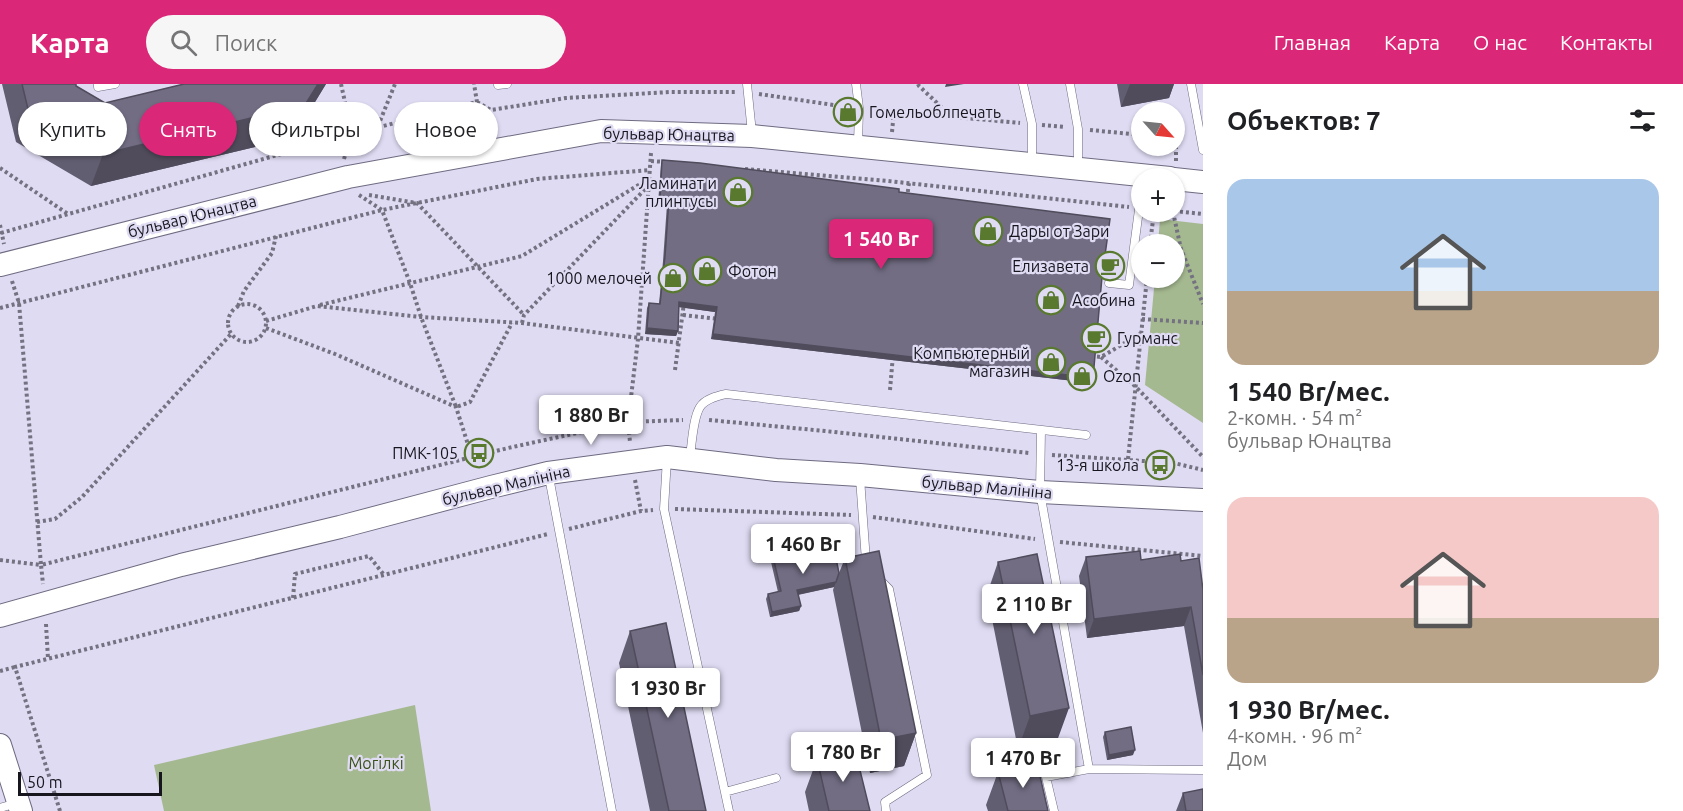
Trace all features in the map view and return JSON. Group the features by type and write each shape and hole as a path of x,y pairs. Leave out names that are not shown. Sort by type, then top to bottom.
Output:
{"main road":[{"name":"бульвар Юнацтва","path":"0,265 348,177 601,131 752,135 1078,168 1131,178"},
{"path":"1185,180 1203,182"},
{"name":"бульвар Малініна","path":"0,616 181,565 340,527 548,473 667,457 776,470 860,475 1040,492 1203,500"},
{"path":"0,746 13,807"}],"lane":[{"path":"98,84 98,87 115,84"},
{"path":"747,84 752,135"},
{"path":"856,84 859,108 858,147"},
{"path":"1023,84 1032,124 1032,163"},
{"path":"1070,84 1078,129 1078,168"},
{"path":"1191,84 1203,150"},
{"path":"1109,283 1129,285 1136,222"},
{"path":"690,460 700,407 706,401 726,394 1086,435"},
{"path":"1041,430 1040,492 1089,769"},
{"path":"667,457 664,509 729,811"},
{"path":"548,473 612,811"},
{"path":"860,475 867,567"},
{"path":"874,574 890,589 927,776 885,802 886,811"},
{"path":"1054,811 1046,777 1089,769 1203,770"},
{"path":"725,792 776,778"}],"path":[{"path":"341,84 345,102"},
{"path":"382,117 395,84"},
{"path":"474,84 477,102"},
{"path":"918,84 952,117"},
{"path":"498,109 566,98 670,92 748,93 772,94 859,108 1131,134"},
{"path":"652,133 638,339 628,422 721,420 1040,454 1174,463 1203,470"},
{"path":"2,233 274,156"},
{"path":"651,161 675,163"},
{"path":"0,168 68,214"},
{"path":"734,168 909,183 1131,207"},
{"path":"0,308 382,210 537,179 650,170"},
{"path":"266,321 317,306 522,256 650,178"},
{"path":"906,203 909,183"},
{"path":"522,323 524,315 649,185"},
{"path":"355,193 417,203 524,315"},
{"path":"382,210 456,407 472,457"},
{"path":"1185,212 1203,214"},
{"path":"1176,222 1181,249 1203,304"},
{"path":"238,306 244,291 272,253 276,236"},
{"path":"1128,459 1146,288"},
{"path":"675,370 685,296"},
{"path":"19,303 41,565 508,448"},
{"path":"250,304 261,310 266,321 266,328 254,341 241,341 231,334 228,322 233,310 238,306 250,304"},
{"path":"317,306 421,317 522,323 679,343"},
{"path":"683,315 727,320"},
{"path":"1142,319 1203,323"},
{"path":"266,328 335,354 456,407 470,402 512,323"},
{"path":"37,522 55,519 82,497 231,334"},
{"path":"1101,357 1140,334"},
{"path":"890,390 894,348"},
{"path":"1090,356 1101,357 1136,387 1203,457"},
{"path":"0,671 641,511 664,509 862,516 1049,541 1203,556"},
{"path":"293,598 295,574 369,556 384,575"},
{"path":"15,667 60,811"}],"green space":[{"path":"1160,222 1203,224 1203,423 1145,385 1154,288 1185,288 1185,234 1159,234"},
{"name":"Могілкі","path":"415,705 431,811 164,811 154,765"}],"building":[{"path":"22,84 76,84 103,102 26,102"},
{"path":"184,84 318,84 307,102 249,102 249,119 237,121 237,102 139,102 139,145 127,148 127,102 109,102"},
{"path":"662,160 899,189 899,192 1110,219 1093,378 713,334 717,307 679,302 678,331 647,328 649,303 660,304 665,256 669,199 660,198"},
{"path":"833,544 839,573 836,582 797,590 801,606 772,612 768,594 781,591 773,557"},
{"path":"879,551 916,733 881,740 845,558"},
{"path":"1140,551 1141,560 1180,554 1181,561 1199,558 1203,590 1203,675 1191,607 1094,619 1086,557"},
{"path":"1037,554 1069,708 1030,716 998,562"},
{"path":"666,623 706,811 669,811 630,631"},
{"path":"1131,727 1135,750 1109,755 1105,732"},
{"path":"855,750 870,811 829,811 817,759"},
{"path":"1037,763 1048,811 1008,811 998,772"},
{"path":"1203,789 1203,811 1186,811 1183,793"}],"place":[{"name":"Гомельоблпечать","path":"848,112"},
{"name":"Ламинат и плинтусы","path":"738,192"},
{"name":"Дары от Зари","path":"988,231"},
{"name":"Елизавета","path":"1110,266"},
{"name":"Фотон","path":"707,271"},
{"name":"1000 мелочей","path":"673,278"},
{"name":"Асобина","path":"1051,300"},
{"name":"Гурманс","path":"1096,338"},
{"name":"Компьютерный магазин","path":"1051,362"},
{"name":"Ozon","path":"1082,376"},
{"name":"ПМК-105","path":"479,453"},
{"name":"13-я школа","path":"1160,465"}]}
